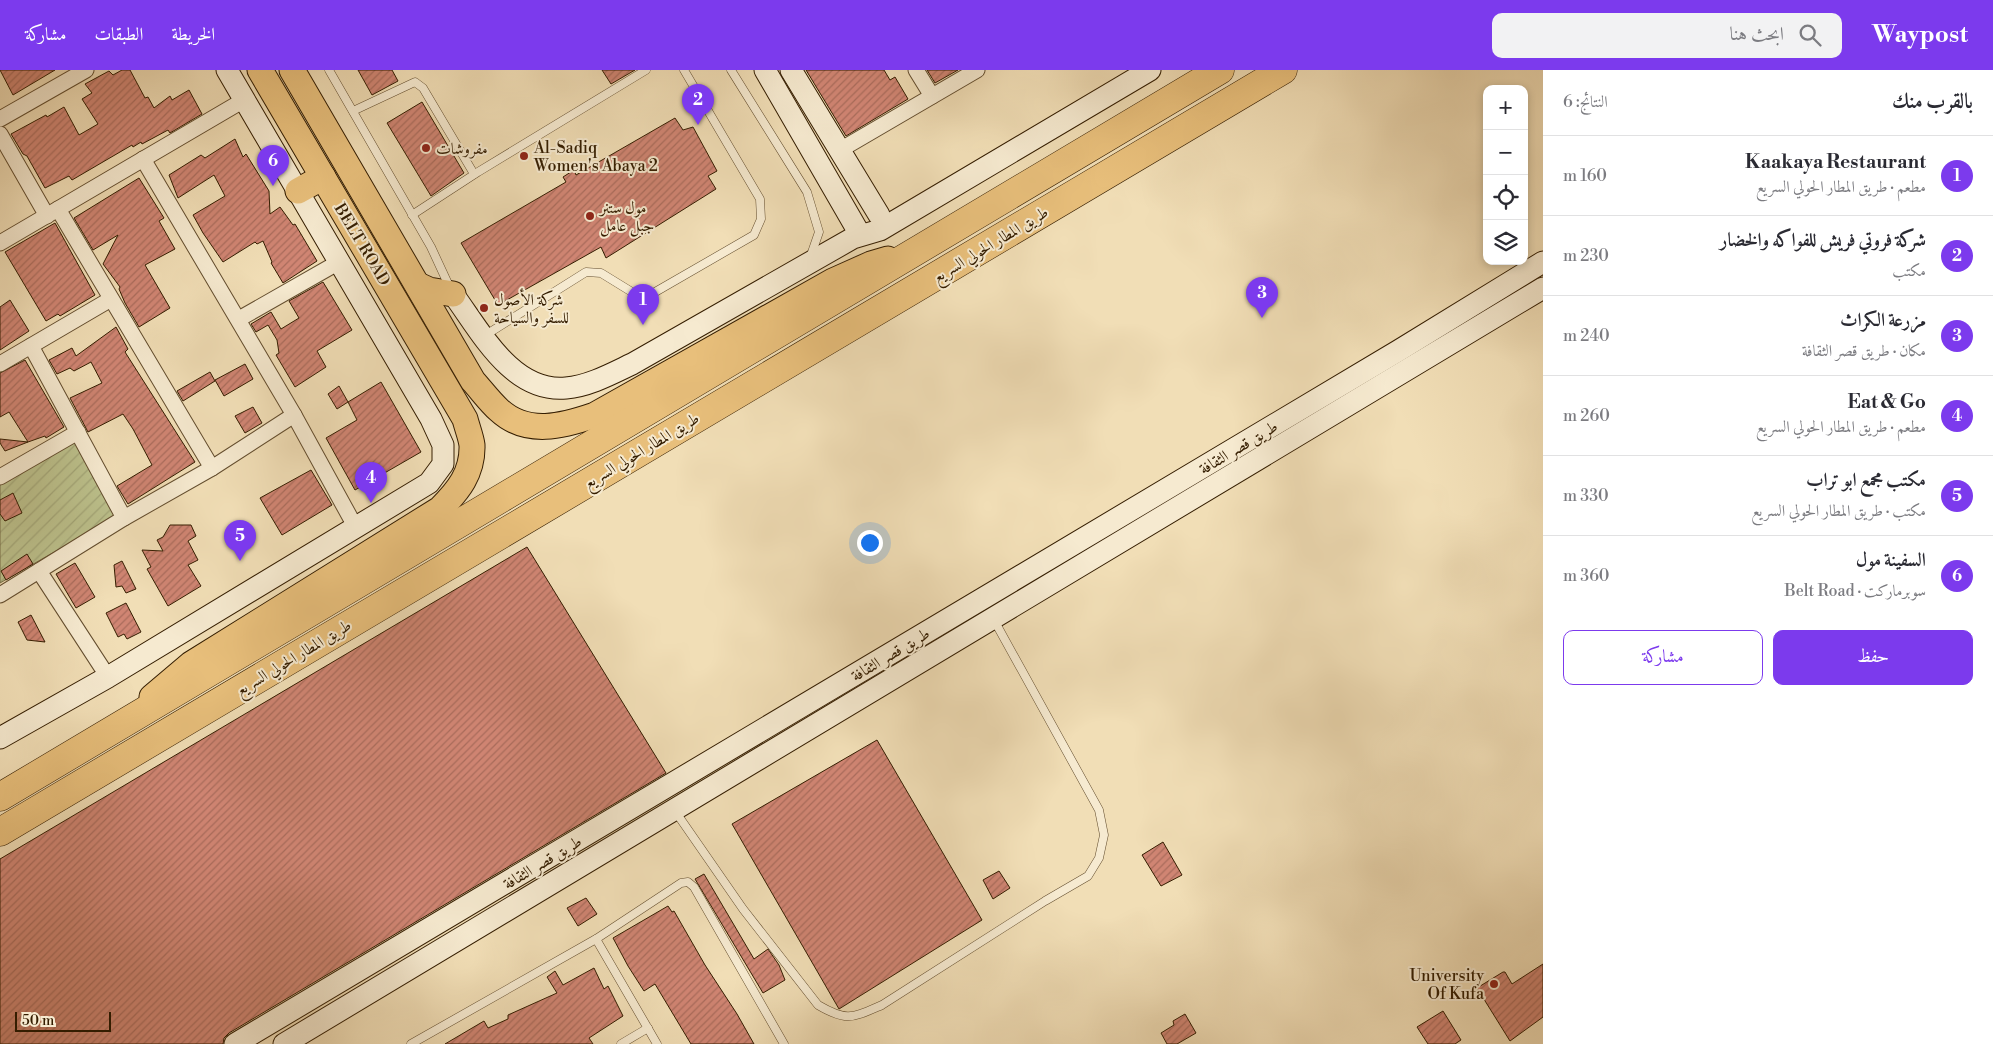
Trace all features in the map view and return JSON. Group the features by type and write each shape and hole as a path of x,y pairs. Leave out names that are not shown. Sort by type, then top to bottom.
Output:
{"highway":[{"name":"طريق المطار الحولي السريع","path":"0,797 1220,70"},
{"name":"طريق المطار الحولي السريع","path":"0,832 1283,70"}],"main road":[{"name":"BELT ROAD","path":"112,731 190,664 440,509 458,491 468,473 472,445 465,419 260,70"},
{"name":"BELT ROAD","path":"292,70 473,381 500,411 516,422 540,428 568,424 595,415 833,281 871,264 920,249"},
{"path":"298,191 323,177"},
{"path":"418,285 429,290 454,294"}],"street":[{"path":"0,119 86,70"},
{"path":"0,738 108,677 429,483 443,464 443,445 431,419 227,70"},
{"path":"765,70 856,235"},
{"path":"791,70 879,216"},
{"path":"916,70 932,96"},
{"path":"840,150 977,70"},
{"path":"454,294 504,363 532,383 549,388 566,388 607,376 632,364 856,235 879,216 1121,70"},
{"path":"856,235 880,230 1150,70"},
{"path":"785,105 805,95"},
{"path":"0,243 244,100"},
{"path":"0,134 112,299 212,468"},
{"path":"143,159 294,415 356,528"},
{"path":"239,320 339,262"},
{"name":"طريق قصر الثقافة","path":"235,1044 1364,371 1543,262"},
{"name":"طريق قصر الثقافة","path":"284,1044 1543,288"},
{"path":"0,364 112,299"},
{"path":"31,346 124,518"},
{"path":"0,595 124,518 212,468 294,415"},
{"path":"0,477 78,432"},
{"path":"39,571 108,677"}],"lane":[{"path":"329,70 431,247 454,294"},
{"path":"412,215 474,174 646,70"},
{"path":"484,336 586,272 601,273 640,298 650,295 754,235 762,219 760,199 684,70"},
{"path":"731,70 807,192 819,232 809,262"},
{"path":"353,111 415,82 423,88 474,174"},
{"path":"674,810 743,909 818,1005 834,1014 854,1018 882,1005 1045,901 1088,876 1099,858 1104,835 1099,810 993,618"},
{"path":"411,1044 596,938 681,882 688,882 694,887 784,1044"},
{"path":"596,938 657,1044"},
{"path":"621,1044 648,1028"}],"green space":[{"path":"77,440 119,515 0,583 0,484"}],"building":[{"path":"0,70 55,70 13,95"},
{"path":"122,70 130,70 145,98 148,97 154,108 170,96 172,100 189,90 202,114 170,133 168,130 142,144 141,142 133,147 132,145 72,180 69,176 45,188 27,156 23,154 11,134 64,107 79,135 98,124 82,99 92,93 85,84 109,71 113,75"},
{"path":"358,70 392,70 398,81 372,95"},
{"path":"602,70 635,70 611,84"},
{"path":"806,70 884,70 890,80 895,77 908,99 846,136"},
{"path":"927,70 958,70 935,83"},
{"name":"مفروشات","path":"422,102 464,173 431,196 387,123"},
{"name":"مول ستنر جبل عامل","path":"675,118 683,130 693,127 717,171 708,176 716,189 606,258 601,247 498,305 461,243 566,182 563,177 574,170 576,175"},
{"path":"235,139 243,157 246,154 269,191 270,214 280,207 293,225 295,224 317,261 283,283 271,263 263,241 257,244 255,242 223,262 203,233 193,215 225,196 214,175 178,198 169,175 201,155 205,158"},
{"path":"139,178 164,218 159,221 175,249 145,265 170,308 139,327 125,303 119,289 120,287 103,264 118,235 93,250 74,218"},
{"path":"55,223 95,295 60,316 58,314 46,321 5,252"},
{"path":"323,282 352,330 317,351 326,367 295,387 276,355 279,353 277,340 268,325 256,332 251,324 271,312 281,329 299,318 289,301"},
{"path":"10,300 29,331 0,350 0,307"},
{"path":"116,327 128,349 125,352 195,462 128,504 117,486 152,465 133,429 123,414 88,432 70,398 102,383 91,362 74,371 70,368 57,374 49,360 72,348 76,356"},
{"path":"25,360 64,427 46,438 45,436 28,442 9,412 0,417 0,373"},
{"path":"245,364 253,379 224,396 215,380"},
{"path":"210,372 215,381 183,401 177,391"},
{"path":"381,382 421,452 355,490 326,438 357,420 348,402"},
{"path":"339,386 348,402 337,409 328,394"},
{"path":"253,407 262,423 245,433 235,416"},
{"path":"0,439 28,442 5,451 0,443"},
{"path":"311,470 332,505 282,535 260,498"},
{"path":"13,493 22,513 5,521 0,514 0,500"},
{"path":"170,525 191,525 196,536 188,541 198,560 188,565 201,586 168,606 147,569 151,567 142,550 163,551 157,540 163,537"},
{"path":"527,547 666,773 229,1033 224,1038 223,1044 0,1044 0,859"},
{"path":"27,554 33,564 6,580 1,571"},
{"path":"122,561 136,589 126,593 122,586 116,587 114,565"},
{"path":"75,563 95,597 76,608 56,574"},
{"path":"126,603 141,632 127,639 124,634 118,637 106,613"},
{"path":"31,615 45,642 27,640 18,622"},
{"path":"877,740 982,920 839,1009 732,824"},
{"path":"1163,842 1182,875 1161,886 1142,855"},
{"path":"999,871 1010,888 993,899 983,880"},
{"path":"704,874 754,959 768,949 779,965 785,980 763,993 695,879"},
{"path":"586,898 597,914 578,926 567,908"},
{"path":"668,906 672,912 674,911 754,1044 691,1044 655,984 644,991 628,966 613,938"},
{"path":"1543,964 1543,1017 1510,1041 1477,988 1503,972 1505,972 1512,984"},
{"path":"594,968 604,989 608,986 623,1016 589,1038 593,1044 445,1044 484,1021 488,1028 508,1019 508,1015 557,993 547,977 555,971 563,985"},
{"path":"1443,1011 1461,1040 1455,1044 1428,1044 1417,1027"},
{"path":"1185,1014 1196,1033 1177,1044 1167,1044 1161,1033 1174,1025 1173,1021"}],"place":[{"name":"شركة فروتي فريش للفواكه والخضار","path":"698,125"},
{"name":"مفروشات","path":"426,148"},
{"name":"Al-Sadiq Women's Abaya 2","path":"524,156"},
{"name":"السفينة مول","path":"273,186"},
{"name":"مول ستنر جبل عامل","path":"590,216"},
{"name":"شركة الأصول للسفر والسياحة","path":"484,308"},
{"name":"مزرعة الكراث","path":"1262,318"},
{"name":"Kaakaya Restaurant","path":"643,325"},
{"name":"Eat & Go","path":"371,503"},
{"name":"مكتب مجمع ابو تراب","path":"240,561"},
{"name":"University Of Kufa","path":"1494,984"}]}
